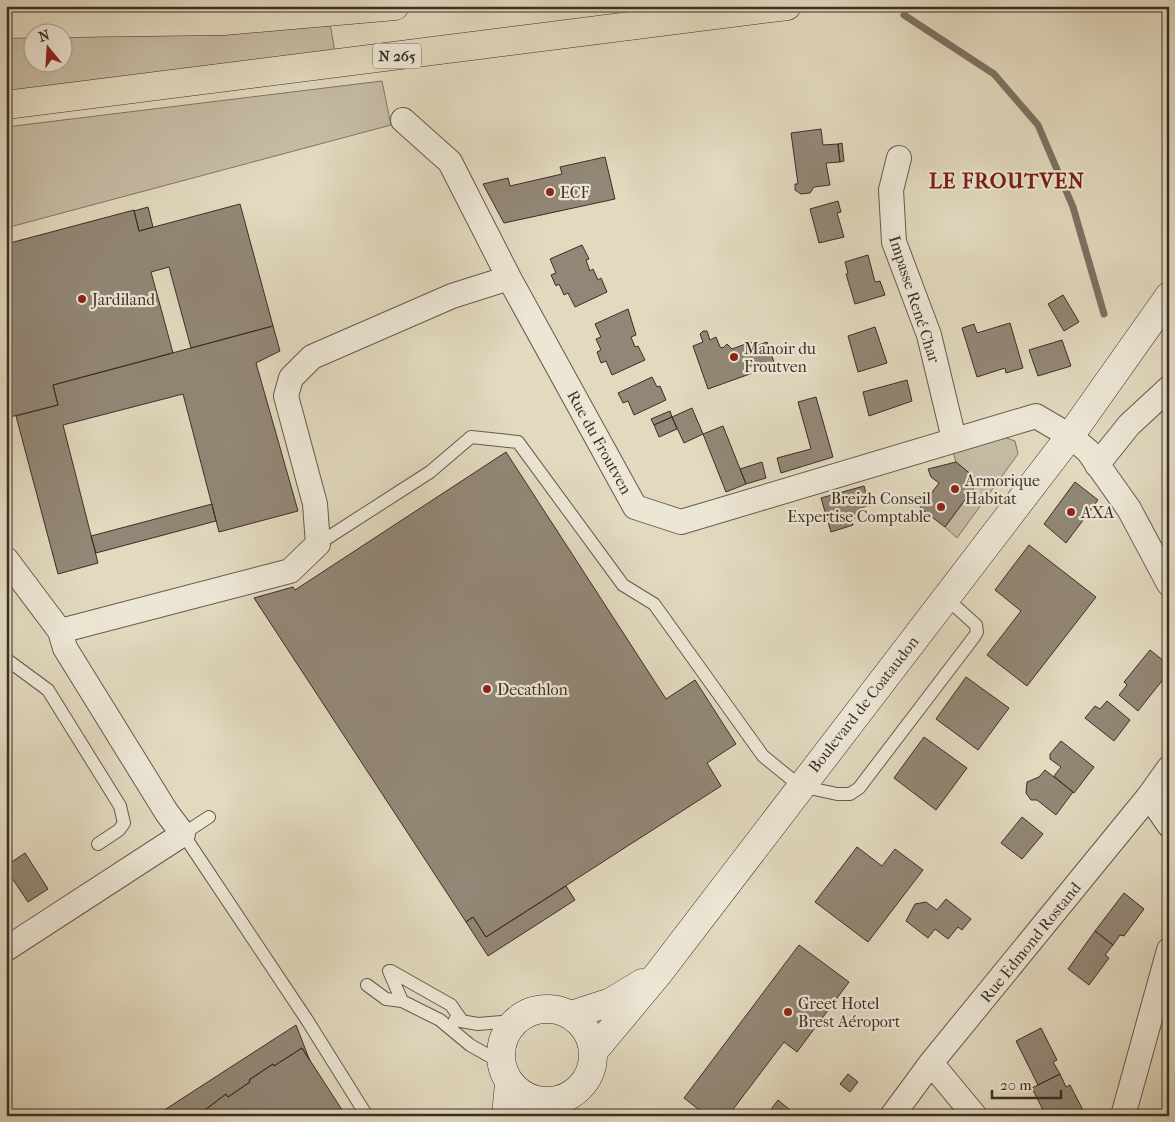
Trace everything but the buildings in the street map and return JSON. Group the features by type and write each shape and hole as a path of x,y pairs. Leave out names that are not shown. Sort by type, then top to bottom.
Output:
{"highway":[{"path":"6,24 224,21 395,6"},
{"name":"N 265","path":"6,105 787,6"}],"main road":[{"path":"1070,436 1169,296"},
{"path":"1070,436 1169,326"},
{"name":"Boulevard de Coataudon","path":"594,1052 658,974 800,786 1070,436"},
{"name":"Boulevard de Coataudon","path":"572,1015 611,1002 658,974"},
{"path":"505,1073 528,1098 545,1109 568,1097 583,1086 591,1070 594,1052 587,1031 572,1015 552,1009 532,1011 514,1021 502,1040 506,1116"}],"street":[{"name":"Rue du Froutven","path":"403,120 450,162 509,278 635,507 682,522 1036,416 1070,436 1088,451 1129,509 1169,584"},
{"name":"Impasse René Char","path":"899,158 891,190 894,242 929,334 954,439"},
{"path":"60,631 290,571 318,544 314,504 286,396 291,378 312,357 452,296 509,278"},
{"path":"1097,465 1129,425 1169,388"},
{"path":"6,559 60,631 65,648 167,813 183,834 6,949"},
{"name":"Rue Edmond Rostand","path":"892,1116 931,1063 1149,796 1169,768"},
{"path":"1149,796 1169,825"},
{"path":"1123,1116 1169,950"},
{"path":"931,1063 974,1116"}],"lane":[{"path":"318,544 430,472 471,437 518,442 624,585 654,604 763,756 800,786 836,794 850,794 860,788 977,632 976,625 946,598"},
{"path":"6,659 48,690 120,806 124,823 120,830 98,844"},
{"path":"209,817 183,834 307,1020 367,1116"},
{"path":"402,1001 390,971 451,1005 462,1021"},
{"path":"367,985 386,999 402,1001 440,1020 505,1073"},
{"path":"440,1020 478,1024 514,1021"}],"shaded area":[{"path":"217,6 395,6 328,12 337,64 6,105 6,24 22,24 22,72 72,72 72,23 224,21"},
{"path":"382,81 391,125 6,228 6,127"},
{"path":"1004,437 1015,441 1018,454 957,538 945,527 979,481 956,462 952,449"}],"waterway":[{"path":"904,15 994,74 1038,125 1073,207 1104,314"}],"place":[{"name":"ECF","path":"550,192"},
{"name":"Jardiland","path":"82,299"},
{"name":"Manoir du Froutven","path":"734,357"},
{"name":"Armorique Habitat","path":"955,489"},
{"name":"Breizh Conseil Expertise Comptable","path":"941,507"},
{"name":"AXA","path":"1071,512"},
{"name":"Decathlon","path":"487,689"},
{"name":"Greet Hotel Brest Aéroport","path":"788,1012"}],"district":[{"name":"LE FROUTVEN","path":"1007,181"}]}
